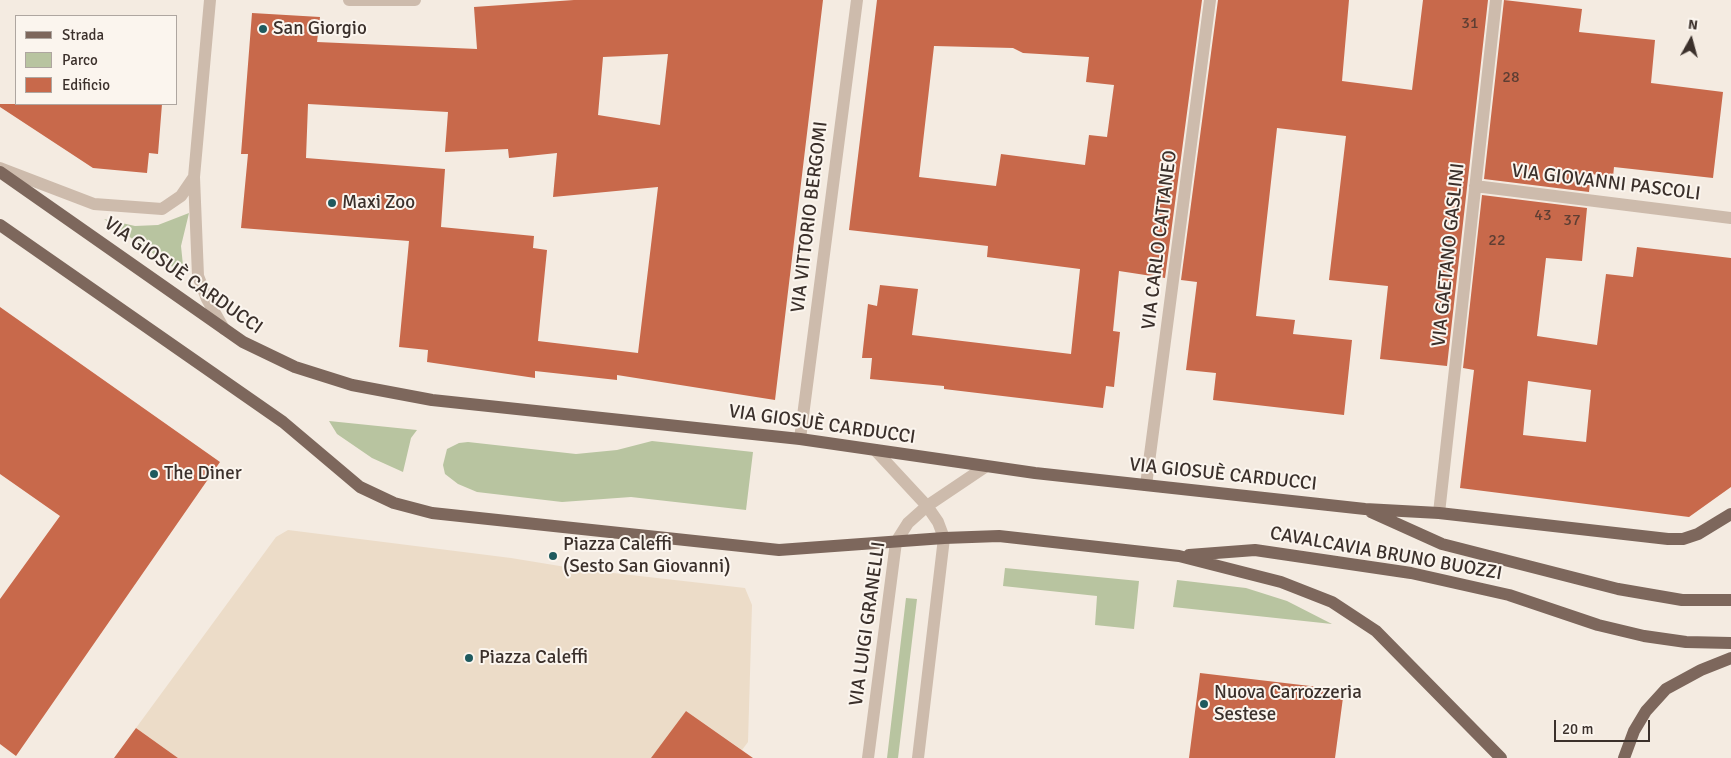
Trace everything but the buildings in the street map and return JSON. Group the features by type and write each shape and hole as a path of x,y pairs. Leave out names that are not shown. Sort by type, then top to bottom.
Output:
{"main road":[{"name":"VIA GIOSUÈ CARDUCCI","path":"0,172 225,331 259,351 295,367 352,385 432,400 800,439 985,467 1365,510 1439,513 1668,539 1683,539 1698,534 1731,514"},
{"path":"0,225 283,422 360,487 394,503 432,513 779,550 999,536 1179,556 1281,582 1332,602 1376,631 1501,758"},
{"name":"CAVALCAVIA BRUNO BUOZZI","path":"1365,510 1442,544 1618,589 1652,597 1682,600 1731,600"},
{"name":"CAVALCAVIA BRUNO BUOZZI","path":"1179,556 1256,550 1411,574 1509,595 1598,625 1644,636 1686,642 1731,643"},
{"path":"1624,758 1634,732 1646,711 1666,689 1701,670 1731,658"}],"street":[{"path":"210,0 194,177 198,276 207,299 225,331"},
{"path":"348,0 415,0"},
{"name":"VIA VITTORIO BERGOMI","path":"800,439 858,0"},
{"name":"VIA CARLO CATTANEO","path":"1146,485 1210,0"},
{"name":"VIA GAETANO GASLINI","path":"1439,513 1496,0"},
{"path":"0,168 94,204 162,209 181,196 194,177"},
{"name":"VIA GIOVANNI PASCOLI","path":"1476,186 1731,218"},
{"path":"875,450 927,506 938,522 944,538 918,758"},
{"name":"VIA LUIGI GRANELLI","path":"868,758 896,542 908,523 927,506 985,467"}],"green space":[{"path":"189,213 181,246 184,275 104,219 135,226 158,225"},
{"path":"329,421 417,430 411,438 403,472 372,458 337,434"},
{"path":"652,441 753,452 746,510 631,497 562,502 477,492 458,484 445,474 443,465 447,449 459,443 468,442 576,454 617,450"},
{"path":"1005,568 1139,581 1134,629 1095,625 1097,596 1003,586"},
{"path":"1177,580 1246,588 1287,601 1332,624 1173,607"},
{"path":"906,598 917,599 898,758 887,758"}],"shaded area":[{"name":"Piazza Caleffi","path":"288,530 511,558 578,569 745,588 752,605 748,742 742,750 686,711 653,758 178,758 136,728 276,537"}],"place":[{"name":"San Giorgio","path":"263,29"},
{"name":"Maxi Zoo","path":"332,203"},
{"name":"The Diner","path":"154,474"},
{"name":"Piazza Caleffi (Sesto San Giovanni)","path":"553,556"},
{"name":"Piazza Caleffi","path":"469,658"},
{"name":"Nuova Carrozzeria Sestese","path":"1204,704"}]}
